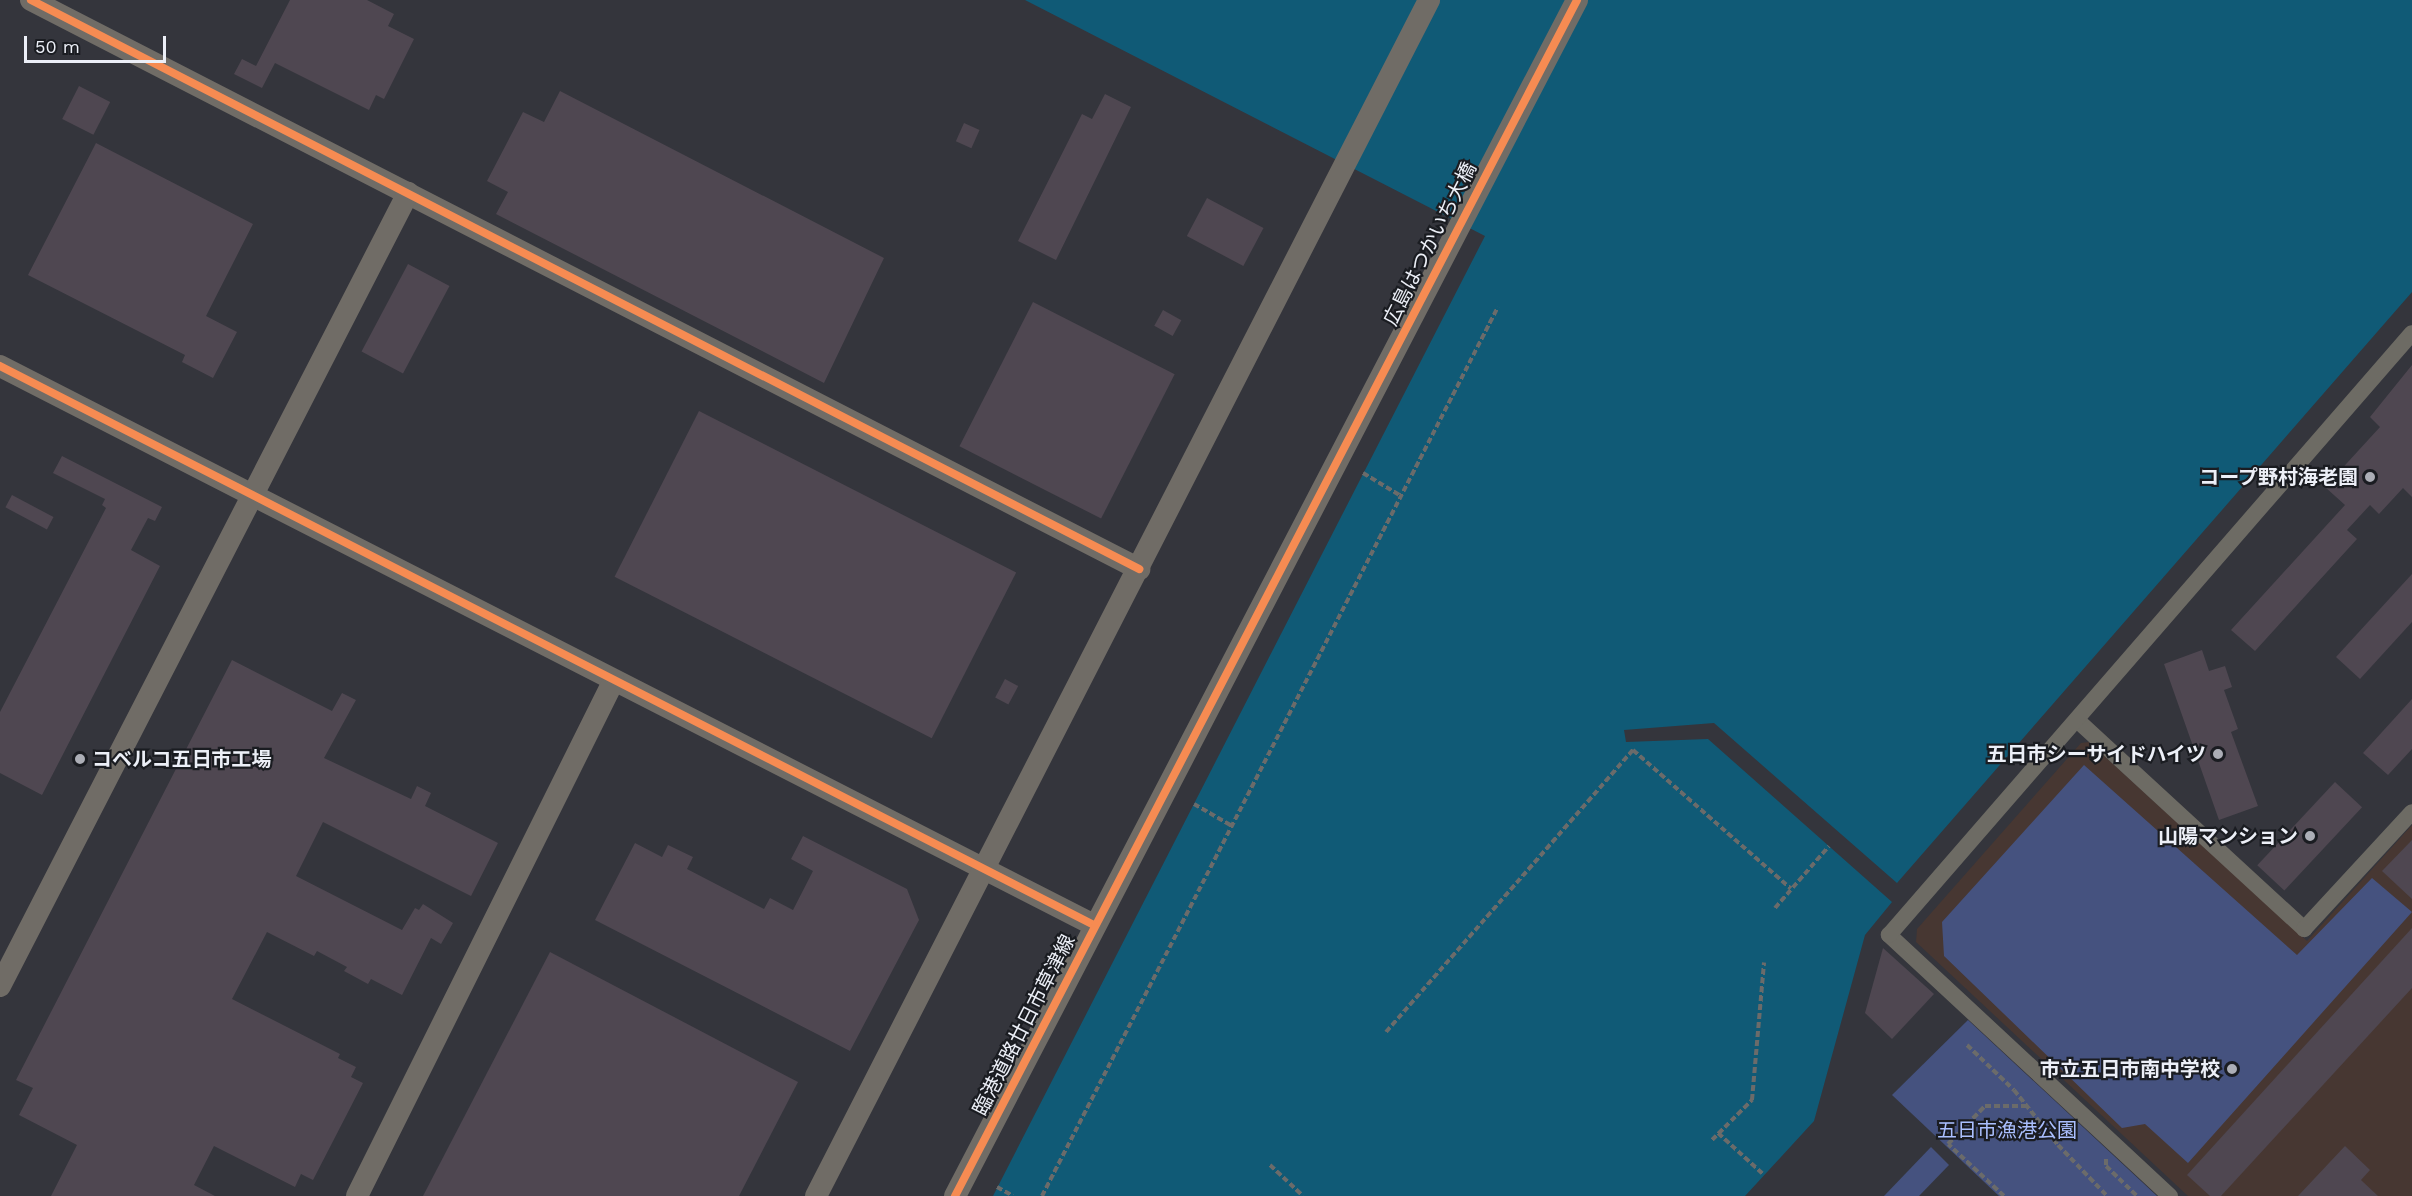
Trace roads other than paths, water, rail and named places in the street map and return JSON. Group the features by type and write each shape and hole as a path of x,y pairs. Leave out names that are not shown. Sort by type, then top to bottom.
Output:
{"street":[{"path":"31,0 1139,569"},
{"path":"816,1196 1429,0"},
{"name":"広島はつかいち大橋","path":"1225,677 1577,0"},
{"path":"0,986 408,193"},
{"path":"2170,1196 1889,935 2410,338"},
{"path":"0,366 1094,926"},
{"name":"臨港道路廿日市草津線","path":"955,1196 1225,677"},
{"path":"357,1196 614,680"},
{"path":"2078,720 2304,928 2412,812"}],"place":[{"name":"コープ野村海老園","path":"2370,477"},
{"name":"五日市シーサイドハイツ","path":"2218,754"},
{"name":"コベルコ五日市工場","path":"80,759"},
{"name":"山陽マンション","path":"2310,836"},
{"name":"市立五日市南中学校","path":"2232,1069"}],"park label":[{"name":"五日市漁港公園","path":"2007,1130"}]}
